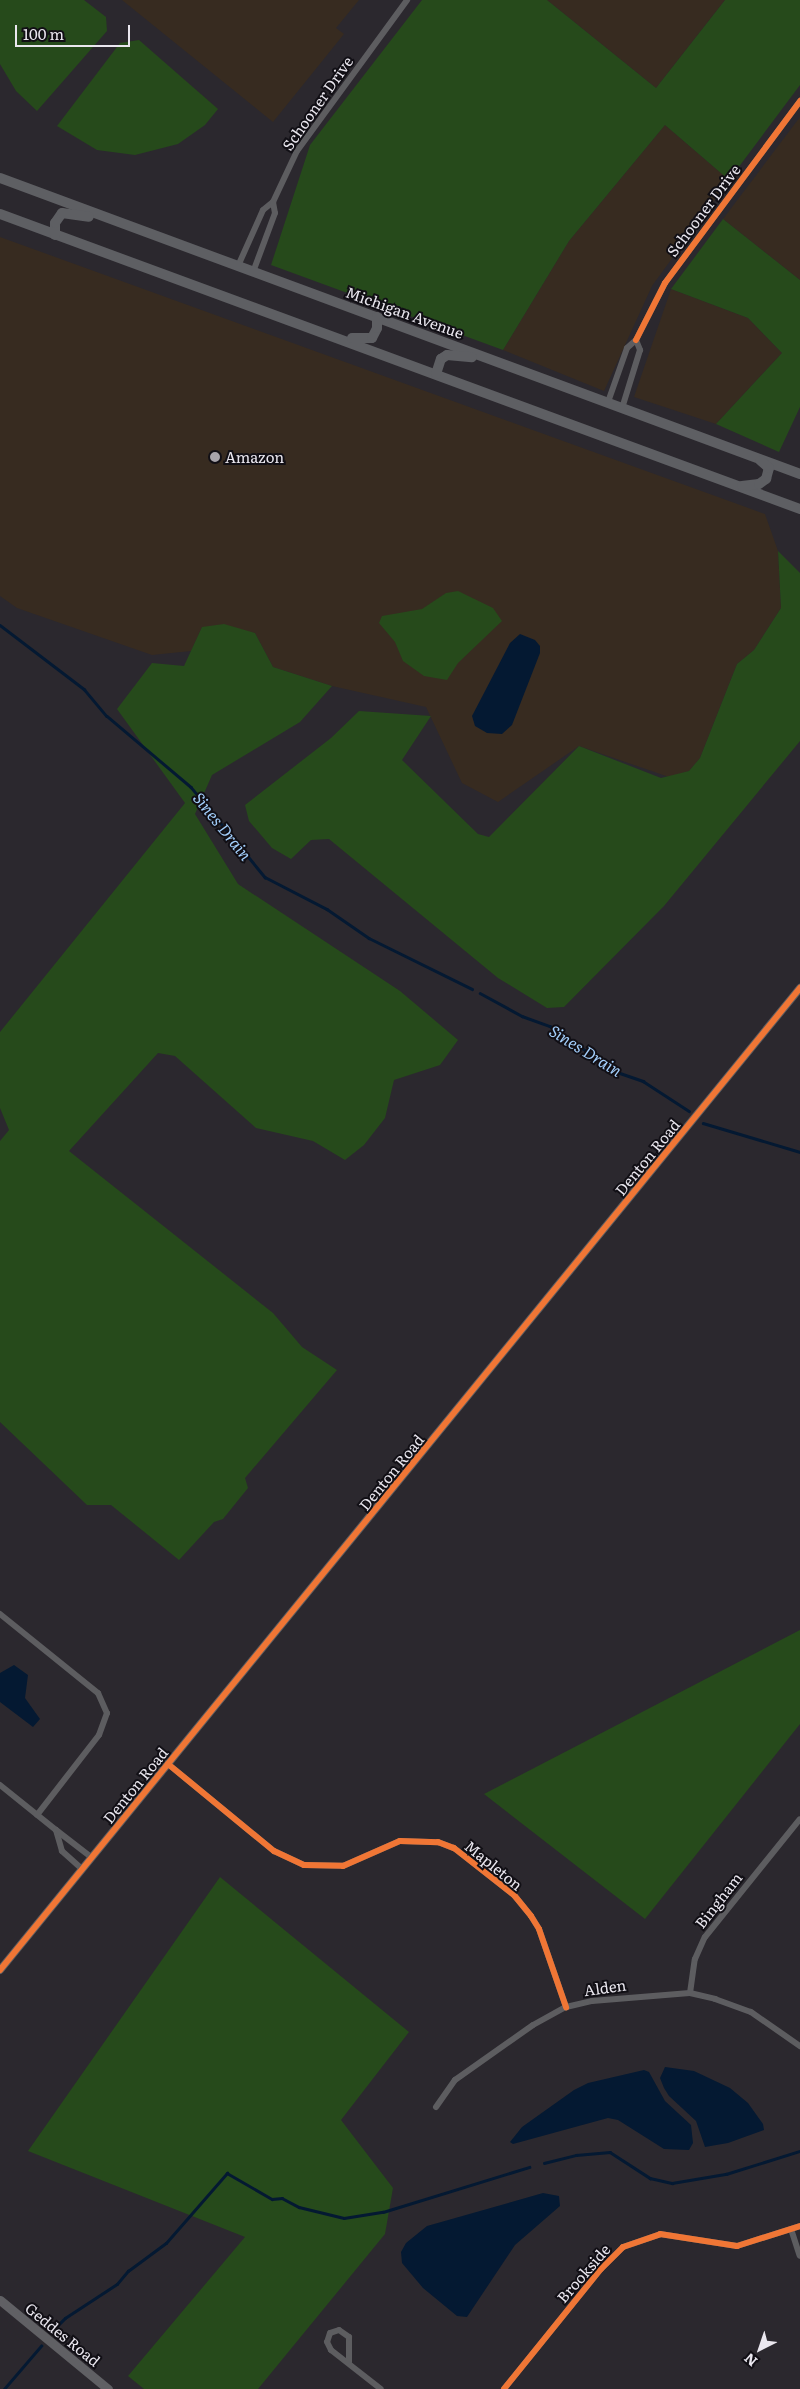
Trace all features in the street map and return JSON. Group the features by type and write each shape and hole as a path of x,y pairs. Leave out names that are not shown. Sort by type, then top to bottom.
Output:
{"main road":[{"name":"Michigan Avenue","path":"0,178 800,474"},
{"path":"55,235 57,218 67,212 127,226"},
{"path":"0,214 800,509"},
{"path":"338,338 372,338 377,328 377,318"},
{"path":"436,374 437,366 447,355 493,360"},
{"path":"738,487 759,484 766,478 769,468 761,460"},
{"name":"Geddes Road","path":"0,2300 108,2389"}],"street":[{"name":"Schooner Drive","path":"238,266 263,210 273,202 297,151 407,0"},
{"name":"Schooner Drive","path":"608,402 627,348 636,340 665,282 800,101"},
{"name":"Schooner Drive","path":"253,272 275,213 273,202"},
{"name":"Schooner Drive","path":"622,408 640,350 636,340"},
{"name":"Denton Road","path":"0,1970 800,988"},
{"path":"0,1614 98,1693 107,1713 100,1735 37,1815"},
{"name":"Mapleton","path":"168,1764 274,1851 304,1865 342,1866 400,1841 438,1842 459,1852 514,1894 531,1916 566,2007"},
{"path":"0,1785 92,1857"},
{"name":"Bingham","path":"690,1993 693,1964 705,1937 788,1832 799,1821"},
{"path":"56,1830 62,1850 82,1869"},
{"name":"Alden","path":"436,2107 455,2080 544,2018 566,2007 645,1994 690,1993 751,2012 800,2046"},
{"name":"Brookside","path":"504,2389 601,2269 623,2247 650,2236 672,2233 736,2246 800,2226"},
{"path":"791,2229 800,2256"},
{"path":"348,2362 349,2337 339,2330 330,2333 328,2346 381,2389"}],"shaded area":[{"path":"122,0 359,0 336,28 344,34 273,122"},
{"path":"547,0 725,0 656,88"},
{"path":"800,117 800,280 723,219"},
{"path":"665,125 729,180 652,286 604,391 503,350 569,241"},
{"name":"Amazon","path":"0,237 765,514 778,551 781,608 754,650 737,664 700,758 689,771 669,777 579,746 498,802 462,783 426,707 332,686 273,667 255,633 202,627 191,651 152,655 17,608 0,596"},
{"path":"671,289 748,318 782,353 716,424 634,397"}],"green space":[{"path":"0,0 84,0 106,17 107,31 37,111 16,91 0,64"},
{"path":"422,0 547,0 656,88 725,0 800,0 800,85 729,180 665,125 569,241 503,350 271,265 310,145"},
{"path":"139,40 218,109 205,125 178,144 135,155 97,150 57,126 120,43"},
{"path":"723,219 800,280 800,407 779,452 716,424 782,353 748,318 671,289"},
{"path":"778,551 800,573 800,741 664,906 564,1007 547,1008 498,978 329,839 311,840 291,859 272,848 249,821 245,805 331,738 359,711 431,716 402,760 478,834 489,837 579,746 661,778 689,771 700,758 737,664 754,650 781,608"},
{"path":"458,591 493,608 502,621 458,663 447,680 424,676 403,661 395,642 379,623 382,616 422,609 446,593"},
{"path":"224,624 255,633 273,667 332,686 300,722 212,775 195,814 238,884 400,991 458,1040 440,1065 394,1080 385,1118 364,1145 345,1160 313,1141 256,1128 175,1056 158,1053 69,1151 273,1313 302,1347 337,1370 245,1478 248,1488 223,1519 214,1522 179,1560 111,1505 87,1505 0,1422 0,1141 9,1130 0,1108 0,1032 185,803 117,709 152,663 184,666 202,627"},
{"path":"800,1630 800,1724 645,1919 484,1794"},
{"path":"220,1877 409,2032 341,2120 393,2188 385,2234 258,2389 144,2389 128,2376 245,2237 28,2151"}],"water":[{"path":"520,634 535,640 540,646 540,653 512,725 502,734 487,733 475,726 472,716 510,643"},
{"path":"14,1665 28,1675 25,1698 40,1719 33,1727 0,1702 0,1673"},
{"path":"665,2067 694,2071 730,2088 748,2103 763,2124 764,2130 728,2143 705,2147 696,2121 669,2096 664,2088 660,2078"},
{"path":"644,2070 649,2072 665,2101 691,2125 693,2143 689,2150 664,2149 618,2120 608,2118 513,2144 510,2142 522,2127 574,2090 588,2083"},
{"path":"543,2193 559,2196 560,2206 515,2245 467,2317 457,2316 423,2288 402,2263 401,2252 406,2243 427,2226"}],"waterway":[{"name":"Sines Drain","path":"0,625 84,689 107,716 191,787 265,877 327,909 369,938 472,989"},
{"name":"Sines Drain","path":"480,993 522,1016 550,1026 617,1072 643,1081 689,1111"},
{"name":"Sines Drain","path":"703,1123 800,1152"},
{"path":"544,2163 576,2155 610,2152 650,2178 672,2183 726,2174 800,2151"},
{"path":"52,2331 65,2318 117,2284 128,2271 166,2243 227,2173 272,2199 282,2198 299,2207 344,2218 383,2212 529,2167"},
{"path":"4,2389 41,2346"}],"cycle path":[{"path":"636,340 665,283 800,101"},
{"path":"0,1970 800,988"},
{"path":"168,1764 274,1851 304,1865 343,1866 400,1841 438,1842 454,1848 514,1895 531,1916 539,1929 566,2007"},
{"path":"504,2389 601,2269 623,2247 660,2234 737,2246 800,2226"}],"place":[{"name":"Amazon","path":"215,457"}]}
